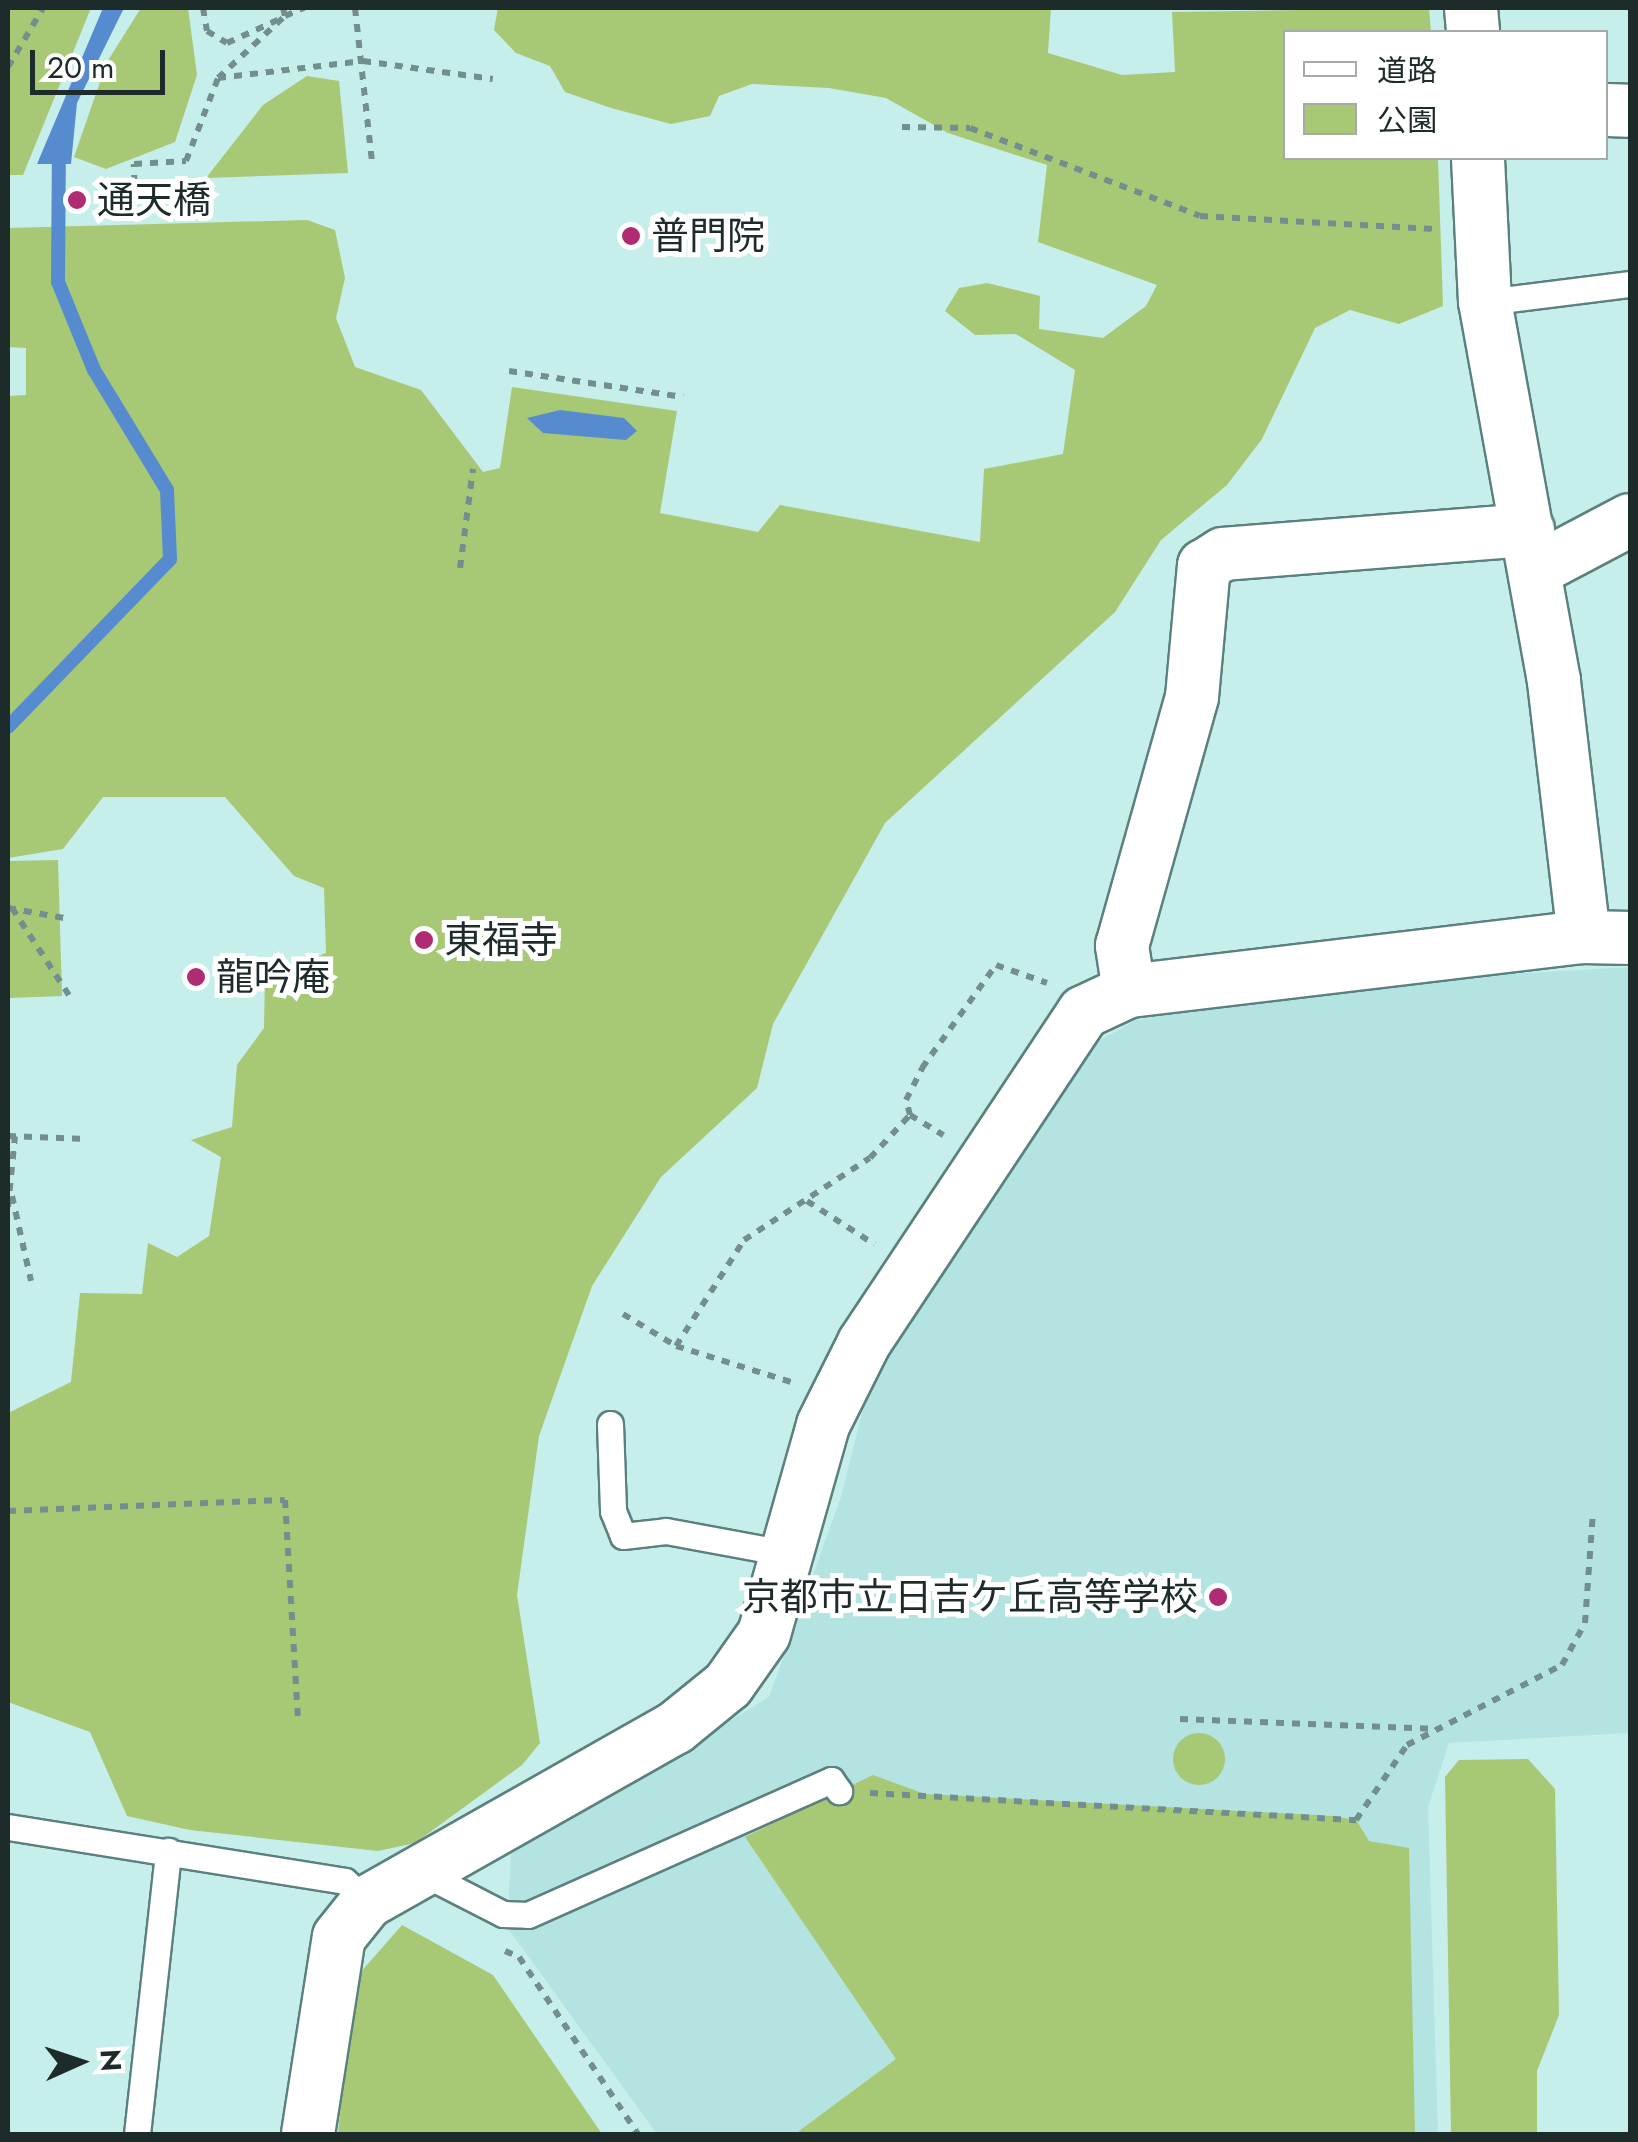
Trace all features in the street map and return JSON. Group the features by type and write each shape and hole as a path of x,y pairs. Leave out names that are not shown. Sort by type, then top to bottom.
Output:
{"street":[{"path":"308,2134 339,1936 367,1902 675,1728 728,1684 764,1634 823,1425 864,1343 1047,1061 1084,1012 1130,991 1607,938 1485,302 1478,160"},
{"path":"1130,991 1122,946 1192,697 1204,566 1223,554 1532,550 1630,520"}],"lane":[{"path":"1485,302 1630,284"},
{"path":"610,1424 613,1512 623,1536 666,1531 785,1553"},
{"path":"419,1871 503,1914 528,1915 831,1780 839,1791"},
{"path":"8,1827 345,1881 367,1902"},
{"path":"137,2134 168,1851"}],"path":[{"path":"8,68 43,8"},
{"path":"203,8 207,30 226,43 284,12 304,8"},
{"path":"355,8 372,164"},
{"path":"135,199 134,164 186,162 218,78 284,12"},
{"path":"218,78 363,62 493,79"},
{"path":"902,127 970,128 1200,216 1458,231"},
{"path":"509,370 683,397"},
{"path":"460,568 472,469"},
{"path":"10,908 64,918"},
{"path":"10,908 69,995"},
{"path":"676,1346 744,1240 870,1158 910,1115 906,1100 922,1068 996,965 1056,984"},
{"path":"31,1281 12,1196 11,1136 86,1139"},
{"path":"8,1207 12,1196"},
{"path":"807,1201 876,1246"},
{"path":"624,1314 676,1346 789,1384 801,1372"},
{"path":"8,1511 285,1500 298,1722"},
{"path":"839,1791 1356,1820 1407,1745 1562,1665 1585,1623 1594,1511"},
{"path":"1180,1719 1440,1729"},
{"path":"488,1942 519,1958 638,2134"}],"shaded area":[{"name":"京都市立日吉ケ丘高等学校","path":"1630,967 1630,1733 1449,1743 1428,1807 1438,2134 657,2134 507,1927 511,1854 769,1697 841,1497 869,1385 1098,1041 1137,1020 1340,984"}],"green space":[{"path":"8,8 91,8 23,175 8,175"},
{"path":"141,8 188,8 197,75 175,142 106,169 74,157 107,62"},
{"name":"東福寺","path":"498,8 1051,8 1048,53 1122,75 1175,72 1172,12 1429,8 1431,30 1283,30 1283,160 1438,160 1443,306 1399,324 1350,310 1315,328 1262,439 1227,485 1161,540 1115,612 885,823 773,1024 757,1088 661,1177 592,1286 539,1436 517,1595 540,1743 522,1765 415,1843 378,1851 190,1830 127,1816 90,1732 8,1702 8,1413 71,1382 80,1293 142,1294 148,1243 177,1257 209,1236 221,1157 191,1140 232,1127 237,1065 264,1028 265,978 326,953 324,888 294,876 225,797 103,797 63,849 8,858 8,396 26,395 26,348 8,347 8,228 307,220 335,230 345,278 336,318 355,367 421,390 483,472 500,468 512,387 677,411 660,513 758,532 780,505 980,542 984,469 1063,454 1075,370 1016,334 975,335 945,311 959,288 987,283 1040,296 1039,329 1103,338 1146,306 1157,285 1038,242 1047,165 948,133 886,98 829,88 752,84 719,96 710,116 671,124 565,92 550,66 516,53 494,30"},
{"path":"307,76 339,81 348,173 206,178 263,105"},
{"path":"58,860 62,996 9,998 8,861"},
{"path":"1199,1733 1217,1741 1225,1759 1217,1777 1199,1785 1181,1777 1173,1759 1181,1741"},
{"path":"1528,1759 1555,1789 1559,2015 1537,2071 1537,2132 1451,2133 1445,1777 1459,1760"},
{"path":"873,1775 925,1794 1333,1816 1356,1820 1369,1841 1409,1848 1415,2134 795,2134 896,2059 745,1837"},
{"path":"402,1925 493,1975 602,2134 338,2134 353,1981"}],"water":[{"path":"103,8 124,8 77,103 71,164 37,164"},
{"path":"560,410 624,418 637,431 626,440 543,433 527,418"}],"waterway":[{"path":"8,727 170,559 167,490 94,370 58,282 59,152"}],"place":[{"name":"通天橋","path":"77,200"},
{"name":"普門院","path":"631,236"},
{"name":"東福寺","path":"424,940"},
{"name":"龍吟庵","path":"196,977"},
{"name":"京都市立日吉ケ丘高等学校","path":"1218,1597"}]}
